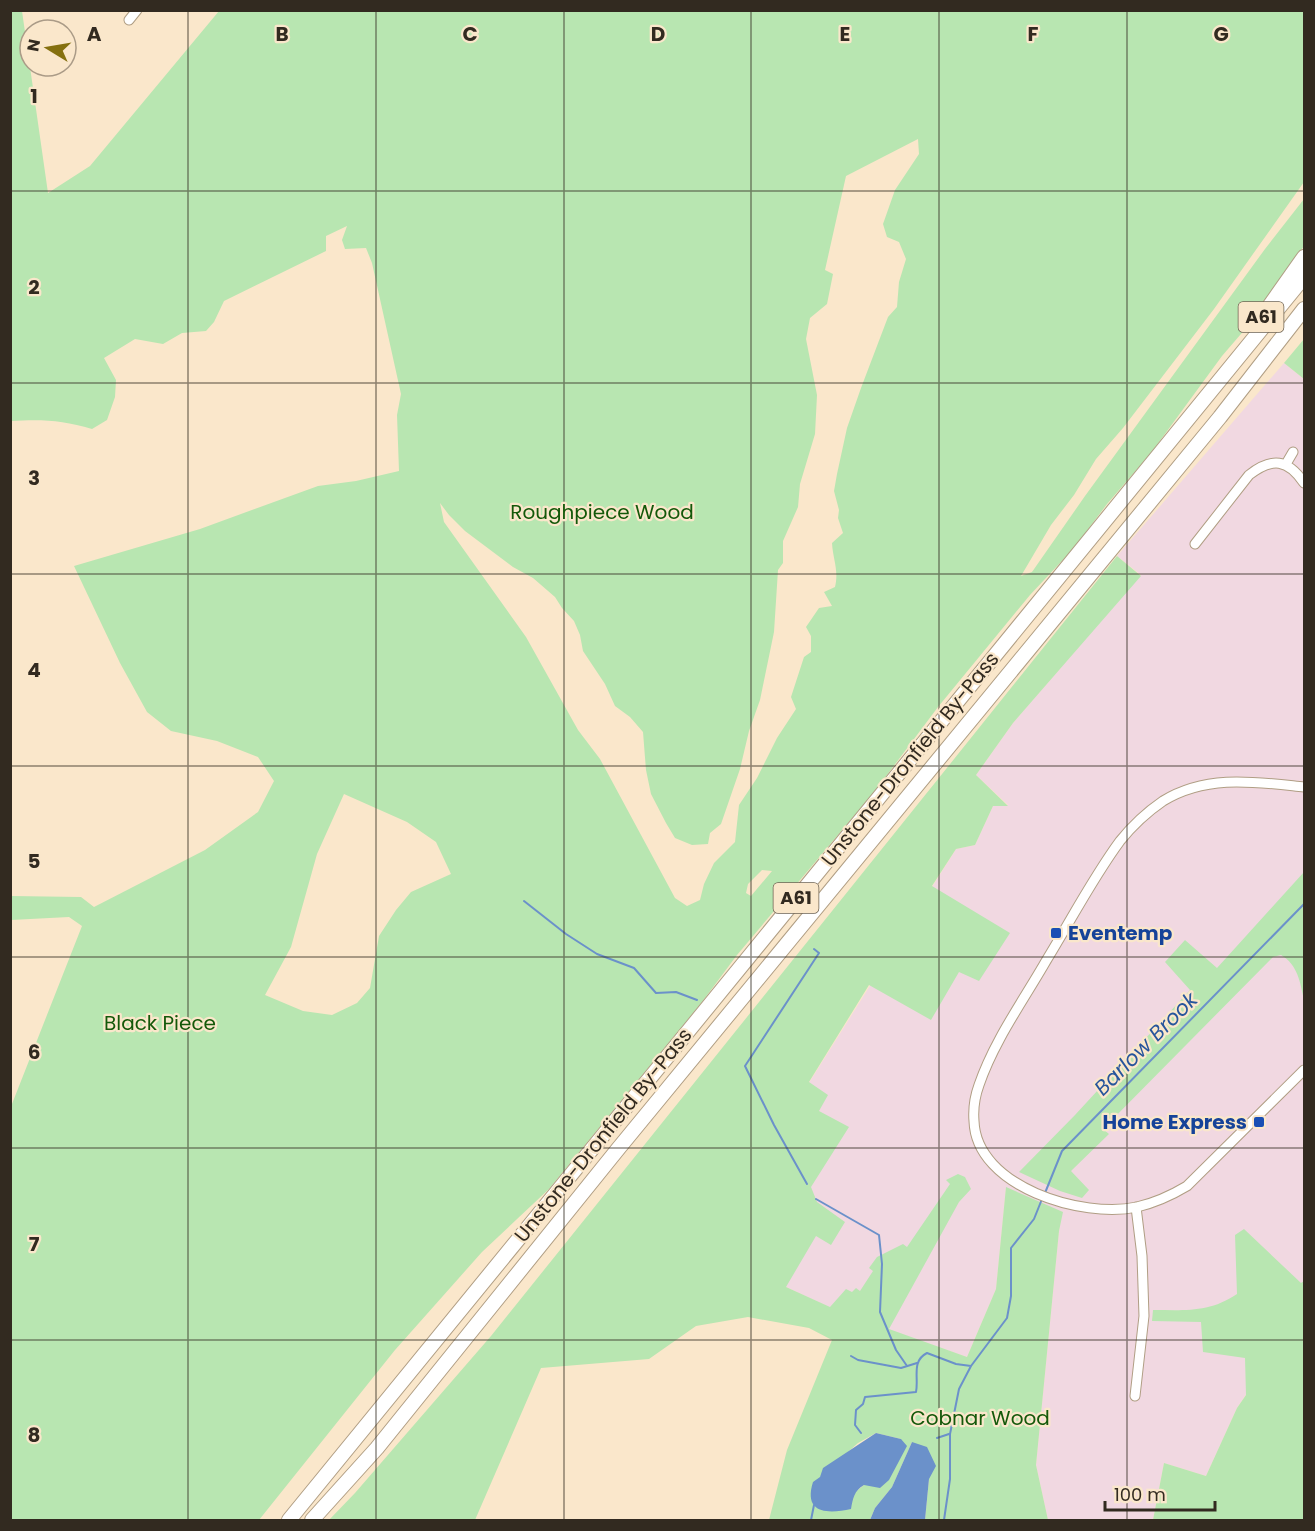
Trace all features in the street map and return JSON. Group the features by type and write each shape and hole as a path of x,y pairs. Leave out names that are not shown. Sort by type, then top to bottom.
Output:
{"highway":[{"name":"A61","path":"1220,379 1265,311 1305,257"},
{"name":"Unstone-Dronfield By-Pass","path":"289,1521 1305,277"},
{"name":"Unstone-Dronfield By-Pass","path":"312,1521 377,1448 618,1149 1220,417 1305,309"},
{"name":"A61","path":"1220,417 1305,321"}],"street":[{"path":"129,20 138,10"},
{"path":"1286,464 1293,452"},
{"path":"1195,544 1249,475 1258,468 1273,462 1286,464 1297,471 1305,483"},
{"path":"1305,787 1216,782 1189,789 1164,801 1144,815 1120,841 1007,1027 978,1087 974,1107 974,1124 986,1157 1003,1175 1031,1190 1088,1208 1136,1207 1173,1194 1187,1185 1305,1070"},
{"path":"1135,1396 1144,1316 1142,1256 1136,1207"}],"shaded area":[{"path":"1284,363 1304,379 1304,1307 1237,1408 1206,1476 1164,1463 1153,1520 1048,1520 1036,1465 1062,1212 1006,1188 996,1289 967,1357 844,1314 752,1271 785,1121 956,849 975,845 993,806 1008,805 976,775 1013,723 1141,575 1117,556"}],"green space":[{"path":"11,11 22,11 23,18 18,18 18,78 32,78 48,193 90,166 219,11 1304,11 1304,182 1214,309 1123,428 1096,459 1074,495 1051,525 1021,576 1032,572 1265,249 1304,199 1304,246 1259,313 1222,356 1151,453 1107,504 1074,548 1030,595 938,707 875,791 737,955 702,1002 549,1189 482,1252 395,1350 259,1520 11,1520 10,1109 82,926 69,917 11,920 11,896 81,897 94,907 205,850 258,812 274,781 258,757 217,741 171,731 147,712 120,663 74,566 200,529 318,486 356,481 399,471 397,415 401,394 372,263 366,248 345,249 342,240 347,226 326,236 326,251 224,301 214,322 206,331 182,333 163,344 135,339 104,358 116,380 115,397 107,420 92,429 52,421 11,421","holes":["918,139 919,154 895,190 883,224 887,237 899,242 906,259 899,282 897,307 888,317 861,388 847,428 837,474 834,491 843,533 832,543 836,570 835,587 824,592 832,606 819,608 806,627 811,636 811,652 804,657 791,697 796,709 739,805 735,842 714,863 704,884 700,900 687,906 675,898 600,759 578,730 526,637 444,522 440,503 465,531 513,567 533,578 555,597 574,621 583,651 605,684 615,706 630,717 643,732 646,770 651,794 675,838 692,845 708,844 710,833 721,824 760,700 774,632 778,570 783,563 783,541 798,507 800,484 815,434 817,395 806,339 810,318 827,304 833,274 825,270 846,176","344,794 407,822 436,842 451,874 411,892 379,936 370,988 357,1003 332,1015 303,1011 265,995 291,947 317,854","762,870 772,871 751,896 746,893 748,884"]},
{"path":"1304,339 1304,379 1284,363"},
{"name":"Cobnar Wood","path":"1117,556 1141,576 1013,723 976,775 1008,806 993,806 975,845 956,849 932,886 1010,933 979,981 959,972 931,1020 869,985 809,1082 828,1095 819,1111 849,1127 811,1187 817,1202 845,1222 831,1245 816,1236 786,1287 830,1307 846,1289 852,1292 856,1288 860,1291 873,1271 869,1268 877,1257 903,1244 907,1247 950,1184 946,1180 958,1174 965,1177 971,1189 959,1202 889,1329 967,1357 996,1289 1006,1187 1063,1212 1059,1231 1036,1465 1048,1520 925,1520 929,1479 912,1442 892,1487 875,1508 870,1520 769,1520 787,1450 832,1340 809,1328 748,1317 696,1326 649,1359 541,1368 475,1520 329,1520 491,1336","holes":["876,1433 901,1439 864,1485 854,1493 820,1477 858,1443"]},
{"path":"1304,872 1304,1000 1295,969 1281,955 1273,957 1103,1129 1109,1134 1071,1171 1089,1190 1082,1198 1060,1191 1019,1172 1190,990 1165,962 1185,940 1217,968"},
{"path":"1244,1229 1301,1283 1304,1281 1304,1520 1153,1520 1164,1463 1206,1476 1237,1408 1246,1395 1245,1358 1203,1352 1201,1322 1152,1321 1153,1310 1186,1310 1207,1307 1217,1305 1237,1294 1235,1235"}],"water":[{"path":"876,1433 901,1439 907,1446 889,1480 880,1488 864,1485 861,1487 854,1495 851,1509 826,1511 815,1506 811,1500 813,1482 820,1477 823,1468"},
{"path":"912,1442 927,1447 936,1466 929,1479 925,1520 870,1520 875,1508 892,1487"}],"waterway":[{"path":"524,901 566,934 597,954 634,968 656,993 676,992 697,1000"},
{"name":"Barlow Brook","path":"1045,1193 1062,1151 1304,904"},
{"path":"807,1184 745,1066 819,953 814,949"},
{"path":"816,1199 879,1235 882,1264 880,1312 896,1350 907,1366"},
{"name":"Barlow Brook","path":"944,1520 950,1479 950,1434 959,1389 971,1366 1007,1318 1011,1296 1011,1248 1034,1219 1042,1199"},
{"path":"861,1433 855,1425 856,1410 863,1404 865,1397 916,1392 917,1365 922,1356 927,1353 956,1364 971,1366"},
{"path":"851,1356 858,1360 901,1368 917,1363"},
{"path":"937,1438 949,1434"},
{"path":"811,1520 814,1505"}],"place":[{"name":"Eventemp","path":"1056,933"},
{"name":"Home Express","path":"1259,1122"}],"park label":[{"name":"Roughpiece Wood","path":"602,512"},
{"name":"Black Piece","path":"160,1023"}]}
